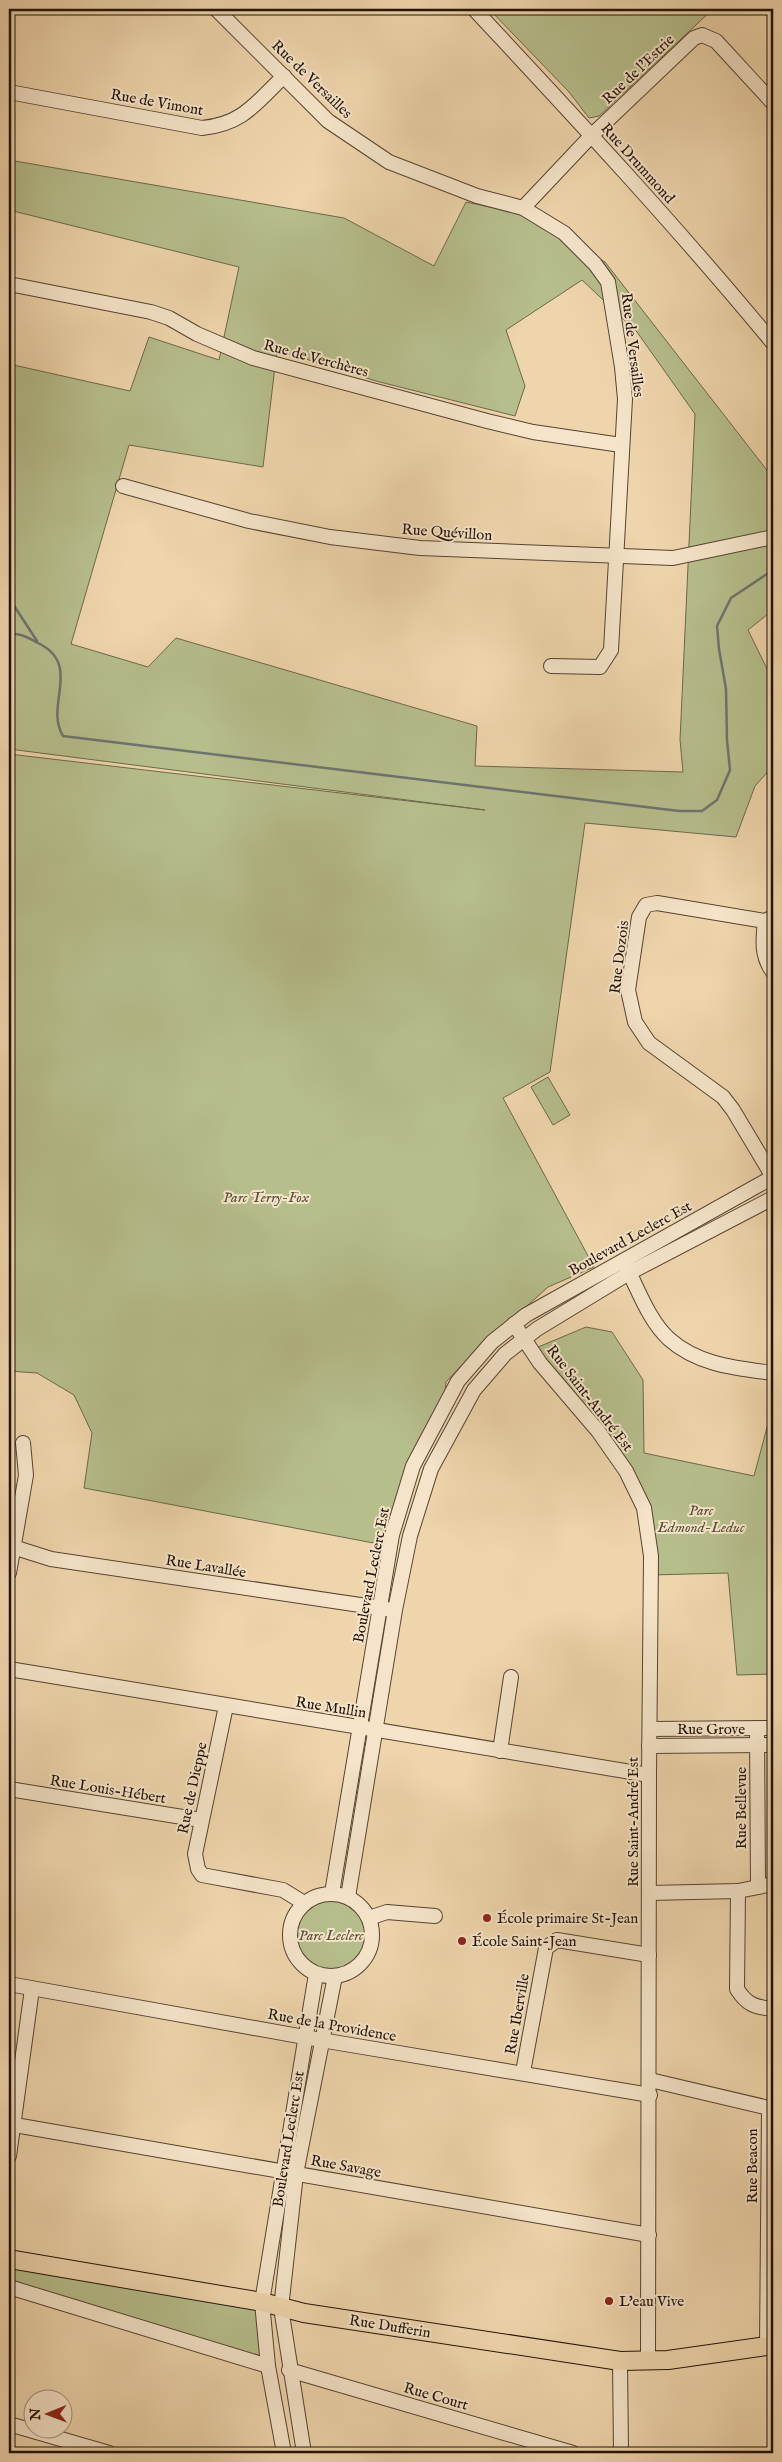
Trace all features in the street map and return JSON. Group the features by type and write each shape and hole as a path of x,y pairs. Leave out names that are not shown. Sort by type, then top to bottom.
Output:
{"main road":[{"name":"Rue Dufferin","path":"9,2259 262,2302 314,2315 620,2362 648,2362 770,2345"}],"street":[{"name":"Rue de Versailles","path":"216,9 328,121 389,162 477,196 522,208 564,234 595,264 608,282 622,367 625,399 611,650 600,667 551,666"},
{"name":"Rue Drummond","path":"474,9 722,282 773,343"},
{"name":"Rue de l'Estrie","path":"591,136 694,38 702,35 716,41 773,103"},
{"name":"Rue de Vimont","path":"9,92 202,128 230,123 246,113 284,76"},
{"path":"522,208 591,136"},
{"name":"Rue de Verchères","path":"9,284 151,312 169,318 197,334 254,358 487,422 533,432 621,445"},
{"name":"Rue Quévillon","path":"123,486 249,522 330,537 420,548 673,558 773,537"},
{"name":"Rue Dozois","path":"769,919 657,903 646,905 639,917 628,990 635,1022 649,1043 723,1097 733,1110 773,1177"},
{"path":"769,919 762,945 767,964 773,972"},
{"name":"Boulevard Leclerc Est","path":"332,1893 392,1535 413,1466 458,1381 492,1342 526,1315 622,1259 773,1177"},
{"name":"Boulevard Leclerc Est","path":"348,1897 410,1536 431,1469 474,1390 505,1354 537,1329 630,1273 773,1198"},
{"path":"622,1259 659,1327 668,1338 689,1354 721,1366 773,1373"},
{"name":"Rue Saint-André Est","path":"514,1324 540,1363 598,1431 626,1471 644,1508 651,1556 648,1775 650,2080 648,2362"},
{"path":"9,1573 26,1475 23,1444"},
{"path":"392,1535 410,1536"},
{"name":"Rue Lavallée","path":"13,1547 51,1559 396,1610"},
{"name":"Rue Mullin","path":"9,1669 648,1775"},
{"path":"500,1750 511,1677"},
{"name":"Rue de Dieppe","path":"226,1706 195,1854 198,1870 202,1875 284,1890 304,1903"},
{"name":"Rue Grove","path":"650,1729 773,1728"},
{"name":"Rue Bellevue","path":"757,1729 758,1887"},
{"name":"Rue Grove","path":"649,1746 773,1745"},
{"name":"Rue Louis-Hébert","path":"9,1789 201,1820"},
{"path":"649,1893 738,1891 773,1884"},
{"path":"738,1891 737,1989 744,2000 753,2007 773,2009"},
{"path":"332,1893 348,1897 358,1903 369,1918 373,1933 368,1953 355,1969 335,1976 316,1974 306,1968 295,1955 290,1936 291,1924 304,1903 313,1897 332,1893"},
{"path":"369,1918 387,1912 435,1916"},
{"name":"Rue Iberville","path":"523,2072 546,1948 557,1940 649,1955"},
{"name":"Boulevard Leclerc Est","path":"284,2453 268,2366 262,2302 316,1974"},
{"name":"Boulevard Leclerc Est","path":"304,2453 289,2370 281,2308 296,2174 335,1976"},
{"name":"Rue de la Providence","path":"9,1984 321,2040 523,2072 650,2095"},
{"path":"9,2156 11,2124 32,1989"},
{"name":"Rue Beacon","path":"650,2080 771,2108 770,2345"},
{"name":"Rue Savage","path":"11,2124 649,2235"},
{"path":"9,2287 268,2366"},
{"path":"620,2362 621,2453"},
{"name":"Rue Court","path":"289,2370 573,2453"},
{"path":"9,2424 109,2453"}],"green space":[{"path":"489,9 713,9 599,116 589,118 569,92"},
{"name":"Parc Terry-Fox","path":"9,160 344,218 434,266 466,202 519,213 605,262 773,478 773,610 748,630 773,681 769,721 773,737 773,766 755,786 736,837 585,823 550,1072 503,1098 594,1267 548,1287 464,1363 446,1382 445,1393 384,1545 84,1488 92,1433 74,1395 37,1373 9,1371 9,754 485,810 9,749 9,364 130,391 149,337 219,360 239,267 9,210","holes":["582,280 637,332 695,414 680,740 683,772 475,766 477,726 176,638 148,667 71,644 129,445 263,467 277,350 376,381 515,416 525,386 506,330"]},
{"path":"548,1077 570,1115 553,1125 531,1087"},
{"name":"Parc Edmond-Leduc","path":"586,1327 612,1332 643,1380 644,1453 754,1476 773,1405 773,1674 737,1675 728,1573 651,1575 651,1556 626,1471 531,1350"},
{"name":"Parc Leclerc","path":"323,1894 339,1894 354,1901 365,1912 372,1927 369,1951 360,1964 339,1976 323,1976 308,1969 297,1958 290,1943 290,1927 297,1912 308,1901"},
{"path":"9,2259 262,2302 266,2361 9,2287"}],"waterway":[{"path":"9,634 24,636 38,643 51,652 58,662 61,674 57,711 58,724 63,736 679,811 702,811 717,800 730,770 727,740 726,689 717,626 731,598 773,570"},
{"path":"9,598 37,641"}],"place":[{"name":"École primaire St-Jean","path":"487,1918"},
{"name":"École Saint-Jean","path":"462,1941"},
{"name":"L'eau Vive","path":"609,2301"}]}
